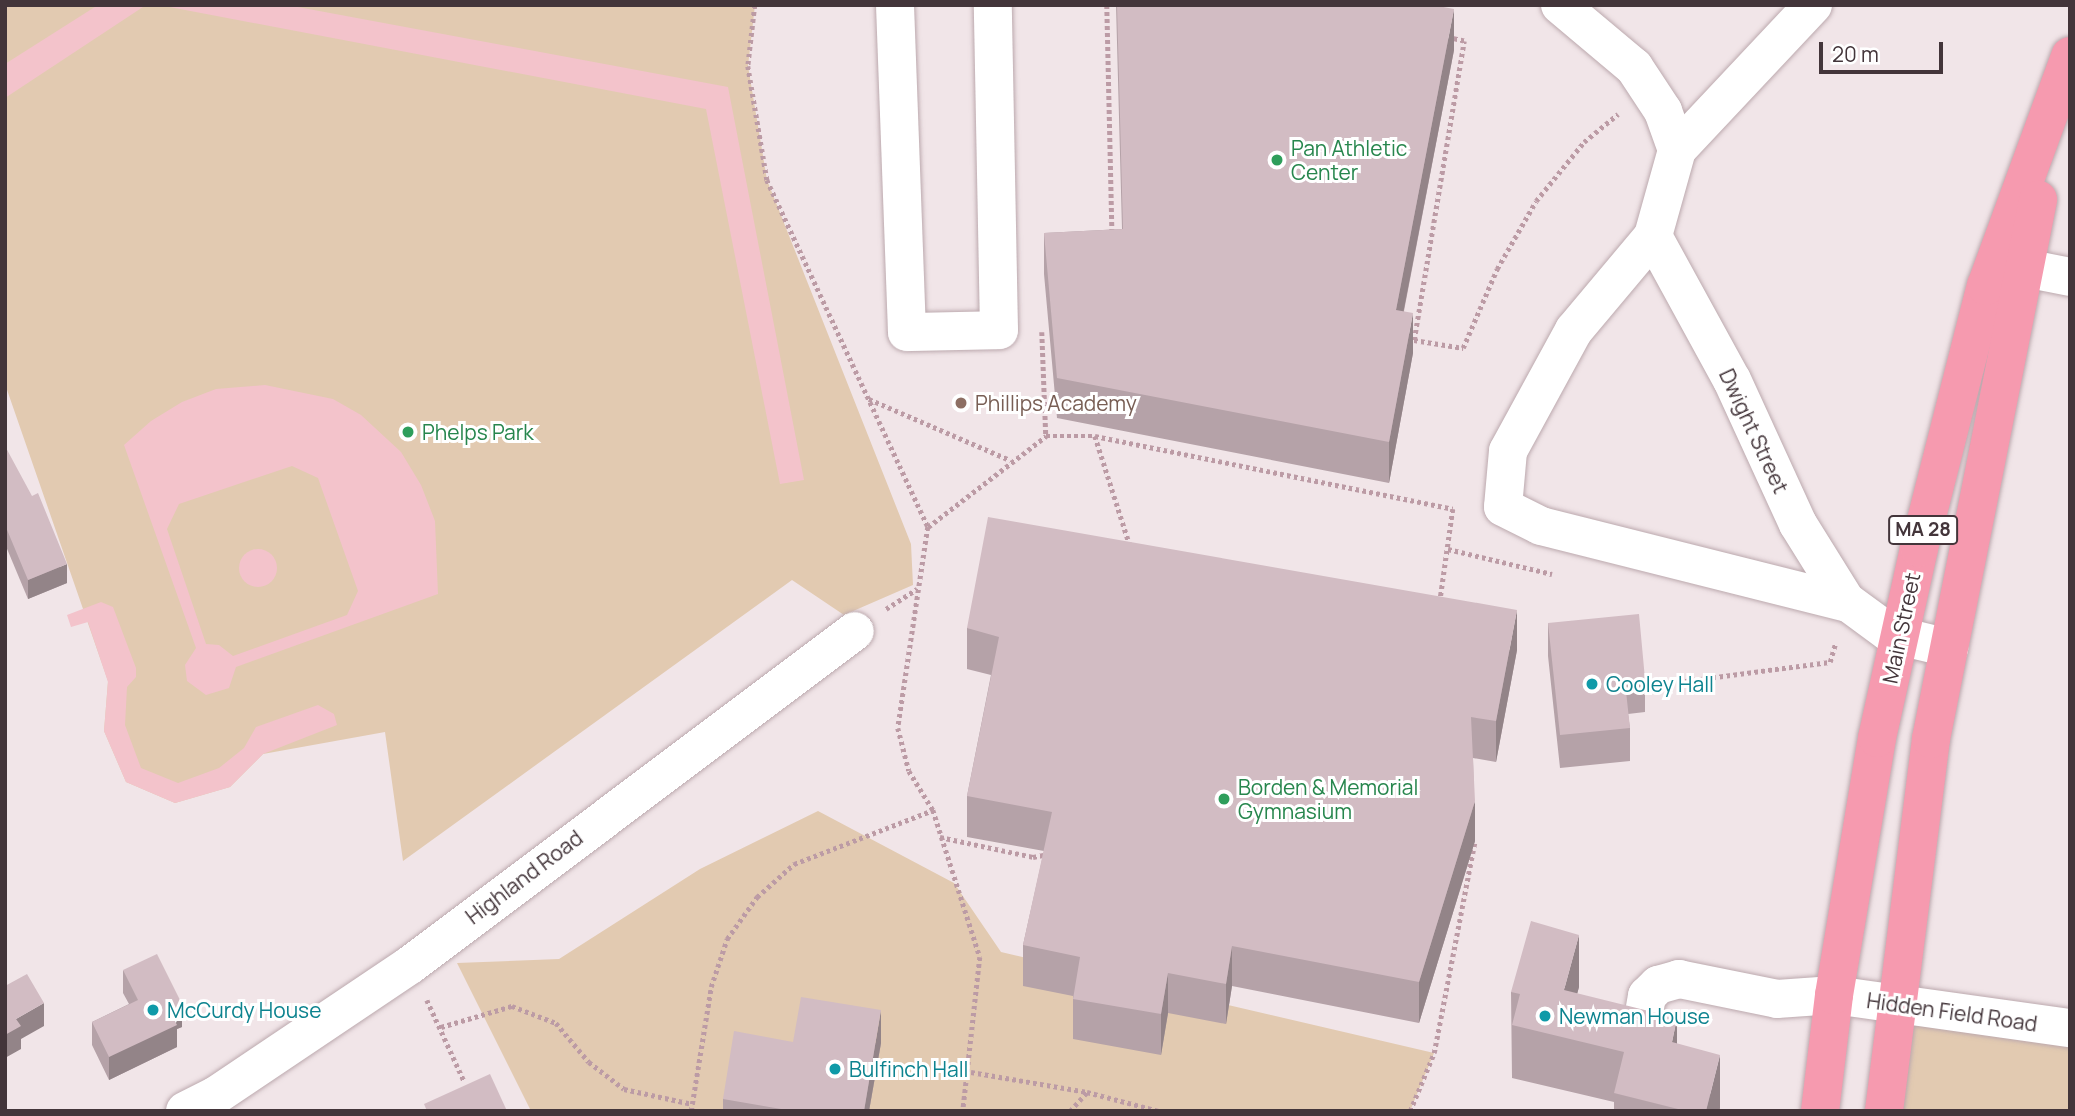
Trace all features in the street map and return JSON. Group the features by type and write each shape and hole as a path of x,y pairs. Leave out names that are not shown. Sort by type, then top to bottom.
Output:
{"main road":[{"name":"Main Street","path":"1884,1111 1931,739 2066,67"},
{"name":"Main Street","path":"1820,1111 1833,995 1899,637 1986,286 2066,67"}],"street":[{"path":"895,5 907,332 999,330 993,5"},
{"path":"1560,5 1634,67 1663,111 1677,150"},
{"path":"1813,5 1677,150 1653,236 1574,330 1508,451 1503,507 1541,526 1847,603"},
{"name":"Dwight Street","path":"1653,236 1732,380 1798,524 1847,603 1899,637 1950,648"},
{"path":"2025,268 2070,277"},
{"name":"Highland Road","path":"185,1111 215,1096 410,965 855,631"},
{"name":"Hidden Field Road","path":"1640,1036 1647,996 1658,985 1679,979 1777,999 1833,995 2070,1028"}],"path":[{"path":"755,5 748,66 767,180 928,527 898,728 909,771 933,810 939,837 980,957 971,1072 963,1111"},
{"path":"1107,5 1112,242"},
{"path":"1414,340 1464,41 1437,36"},
{"path":"1399,338 1463,348 1497,269 1536,201 1584,142 1649,89"},
{"path":"1041,321 1046,436"},
{"path":"869,399 1010,460"},
{"path":"928,527 1010,460 1046,436 1095,436 1453,509 1439,611"},
{"path":"1095,436 1134,560"},
{"path":"1678,682 1830,662"},
{"path":"691,1111 711,987 727,939 757,897 794,864 933,810"},
{"path":"939,837 1033,857 1052,853"},
{"path":"1410,1111 1434,1053 1475,841"},
{"path":"410,965 464,1081"},
{"path":"441,1027 512,1006 556,1023 589,1062 624,1089 692,1104"},
{"path":"971,1072 1087,1092 1159,1111"},
{"path":"1070,1111 1087,1092"}],"shaded area":[{"name":"Phelps Park","path":"5,5 755,5 748,66 767,180 911,544 913,585 844,615 792,580 403,861 385,732 263,754 230,787 175,803 126,782 104,731 108,681 5,384"},
{"path":"818,811 954,883 1001,952 1434,1053 1410,1111 531,1111 457,963 559,959 700,869"},
{"path":"1897,1005 2070,1027 2070,1111 1884,1111"}],"sand":[{"path":"98,5 146,5 5,98 5,64"},
{"path":"159,5 287,5 728,87 804,480 780,484 706,109"},
{"path":"265,385 333,399 361,415 401,452 421,485 435,521 438,594 236,667 229,688 206,695 187,681 185,665 196,648 124,445 151,421 182,402 216,389","holes":["292,466 318,478 358,591 347,615 233,656 219,645 206,644 167,529 179,504"]},
{"path":"258,549 271,555 277,568 271,581 258,587 245,581 239,568 245,555"},
{"path":"101,602 113,607 136,668 136,677 127,687 125,725 141,768 178,783 219,768 244,748 256,727 318,705 334,714 337,725 263,754 230,787 175,803 126,782 104,731 108,682 88,622 71,627 67,615"}],"building":[{"name":"Pan Athletic Center","path":"1117,5 1433,5 1454,9 1396,310 1413,313 1389,442 1057,378 1044,233 1123,229"},
{"path":"5,446 32,496 38,493 67,564 28,580 5,525"},
{"name":"Borden & Memorial Gymnasium","path":"988,517 1517,610 1496,721 1471,717 1475,801 1419,982 1232,946 1226,984 1168,973 1161,1014 1073,999 1080,957 1023,945 1052,812 967,796 999,637 967,628"},
{"name":"Cooley Hall","path":"1639,614 1645,679 1625,682 1630,728 1560,735 1548,623"},
{"path":"1531,921 1579,935 1564,990 1677,1018 1672,1042 1720,1055 1706,1111 1686,1111 1614,1093 1624,1052 1512,1025 1520,994 1511,992"},
{"path":"157,954 182,1004 170,1011 177,1025 109,1057 92,1022 138,1000 123,970"},
{"path":"27,974 44,1003 16,1019 21,1026 5,1035 5,986"},
{"name":"Bulfinch Hall","path":"801,997 881,1010 864,1111 780,1111 781,1109 723,1099 734,1031 793,1042"},
{"path":"490,1074 507,1111 427,1111 424,1104"}],"place":[{"name":"Pan Athletic Center","path":"1277,160"},
{"name":"Phillips Academy","path":"961,403"},
{"name":"Phelps Park","path":"408,432"},
{"name":"Cooley Hall","path":"1592,684"},
{"name":"Borden & Memorial Gymnasium","path":"1224,799"},
{"name":"McCurdy House","path":"153,1010"},
{"name":"Newman House","path":"1545,1016"},
{"name":"Bulfinch Hall","path":"835,1069"}]}
